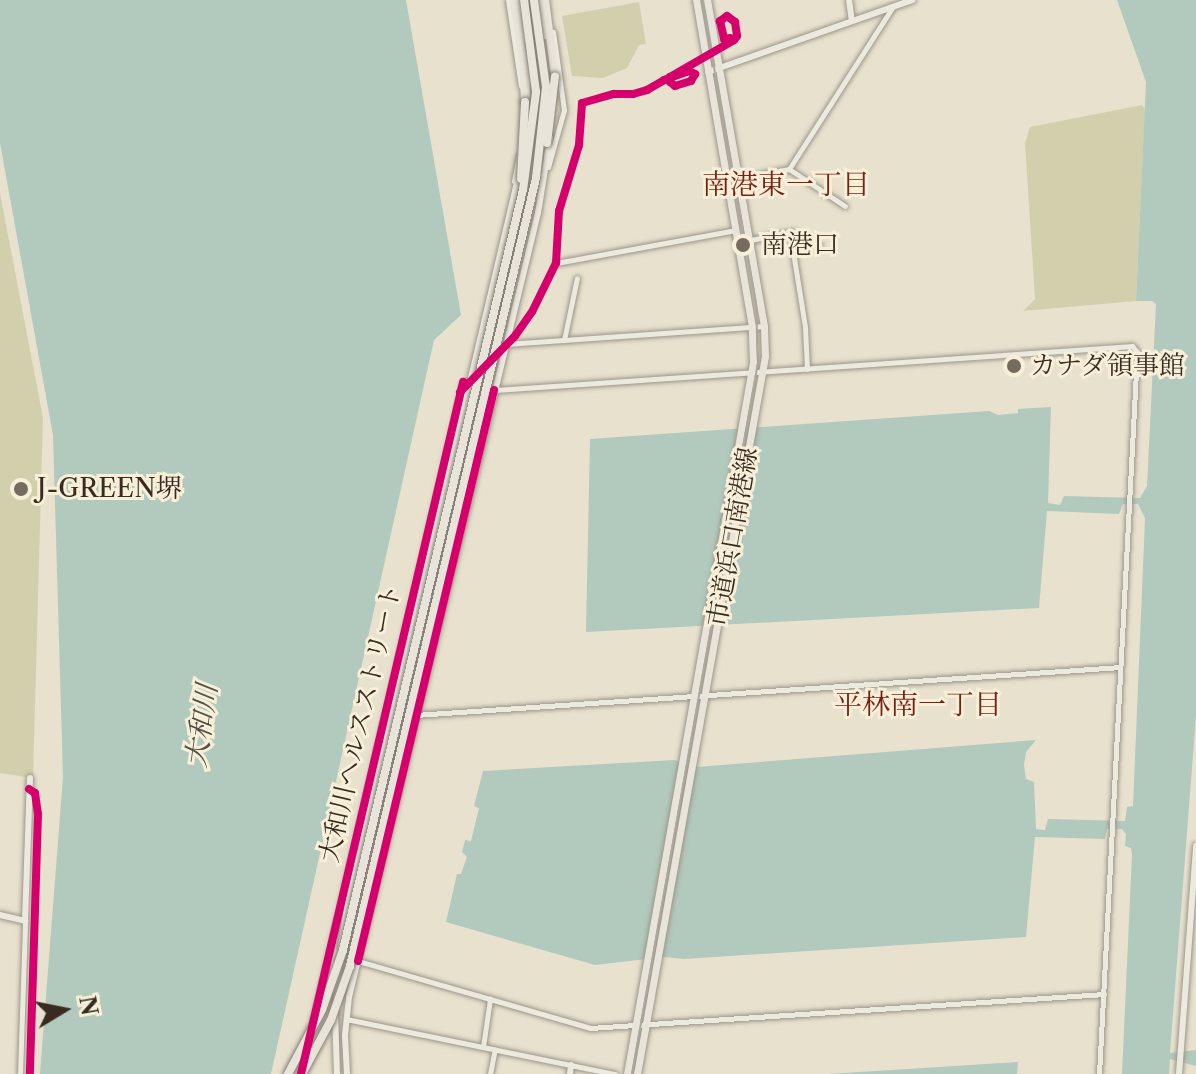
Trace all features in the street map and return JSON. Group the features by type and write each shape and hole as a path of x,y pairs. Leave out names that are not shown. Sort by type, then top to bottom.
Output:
{"highway":[{"path":"288,1074 322,1010 343,950 512,235 522,167 525,102 519,0"},
{"path":"301,1074 331,1020 350,966 526,225 543,142 546,96 541,0"}],"main road":[{"name":"市道浜口南港線","path":"627,1074 680,760 751,373 752,327 696,0"},
{"name":"市道浜口南港線","path":"637,1074 763,372 764,326 707,0"}],"street":[{"path":"500,265 520,147 522,107 508,0"},
{"path":"337,1074 335,1025 340,956 349,896 500,265 529,114 528,58 519,0"},
{"path":"541,0 551,77 547,170"},
{"path":"347,1074 346,1019 358,961 547,170 561,123 564,100 541,0"},
{"path":"849,0 852,21"},
{"path":"708,72 913,0"},
{"path":"789,169 893,7"},
{"path":"739,179 789,169 845,206"},
{"path":"556,263 735,230"},
{"path":"750,240 790,233 820,246"},
{"path":"790,233 805,327 807,369"},
{"path":"564,340 577,278"},
{"path":"505,345 764,326"},
{"path":"474,377 494,390 1132,346 1137,352 1099,1074"},
{"name":"大和川ヘルスストリート","path":"301,1074 463,382"},
{"path":"393,710 417,715 1120,667"},
{"path":"20,1074 30,778"},
{"path":"1179,1070 1196,846"},
{"path":"0,915 25,921"},
{"path":"340,956 590,1028 1104,994"},
{"path":"483,1047 490,999"},
{"path":"346,1019 615,1074"},
{"path":"490,1074 495,1049"},
{"path":"570,1074 571,1065"}],"shaded area":[{"path":"639,2 646,44 639,45 627,68 603,78 572,76 562,16"},
{"path":"1142,105 1145,109 1136,301 1023,311 1035,299 1025,143 1030,127"},
{"name":"J-GREEN堺","path":"0,193 43,418 33,778 0,773"}],"water":[{"name":"大和川","path":"0,0 406,0 461,315 434,340 271,1074 40,1074 63,777 53,435 0,143"},
{"path":"1117,0 1196,0 1196,716 1170,1053 1196,1050 1196,1066 1170,1059 1169,1074 1122,1074 1132,854 1131,848 1125,846 1126,834 1122,829 1107,829 1105,839 1035,837 1026,937 684,959 664,957 595,965 446,922 457,874 461,874 467,857 462,852 465,840 471,841 479,808 474,806 483,771 674,760 697,767 1036,740 1026,752 1024,765 1026,779 1034,782 1036,829 1045,830 1048,819 1125,821 1127,807 1133,806 1145,518 1138,504 1123,504 1119,514 1047,511 1039,608 586,632 590,439 989,411 998,415 1018,413 1018,409 1051,407 1048,503 1060,505 1064,496 1140,498 1147,486 1156,304 1136,301 1146,82"},
{"path":"1018,1062 1017,1074 828,1074"}],"tram line":[{"path":"632,1074 758,362 756,303 702,0"}],"cycle path":[{"path":"460,392 515,336 532,312 556,263 559,211 579,145 582,103 614,94 647,90 664,80 686,72 689,71 695,74 691,81 675,86 670,82 670,77 734,40 737,36 735,22 727,16 720,21 724,39 730,38"},
{"path":"301,1074 463,382"},
{"path":"358,961 494,390"},
{"path":"29,789 35,793 38,814 30,1074"}],"place":[{"name":"南港口","path":"743,245"},
{"name":"カナダ領事館","path":"1014,366"},
{"name":"J-GREEN堺","path":"21,489"}],"district":[{"name":"南港東一丁目","path":"786,184"},
{"name":"平林南一丁目","path":"918,704"}]}
